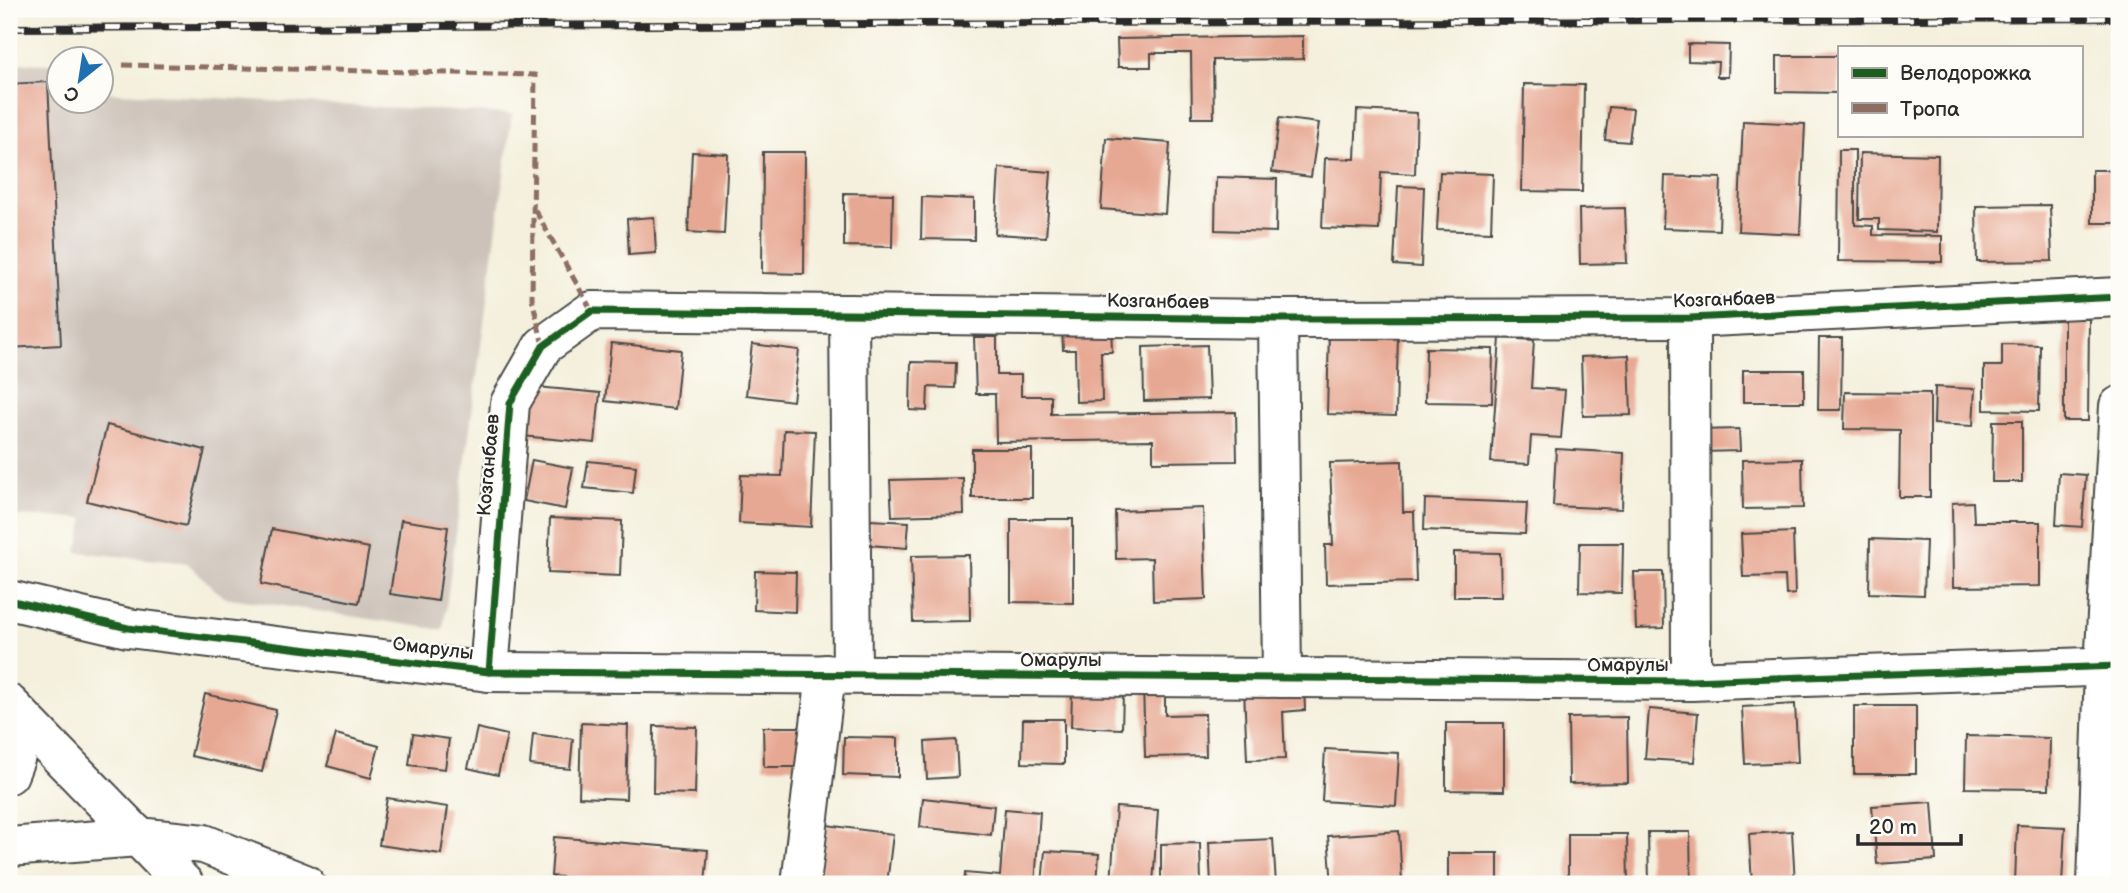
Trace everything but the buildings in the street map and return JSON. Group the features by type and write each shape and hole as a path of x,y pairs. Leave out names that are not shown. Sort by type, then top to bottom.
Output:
{"street":[{"name":"Козганбаев","path":"489,671 510,403 543,346 592,311 1278,319 1690,318 2119,297"},
{"path":"801,884 839,674 849,314"},
{"path":"1690,318 1691,681"},
{"path":"1278,319 1282,678"},
{"path":"2097,884 2111,667 2119,406"},
{"name":"Омарулы","path":"9,600 128,628 489,671 1691,681 2111,667"},
{"path":"9,704 184,884"},
{"path":"9,715 16,756 9,774"},
{"path":"9,847 138,837 204,844 305,884"}],"shaded area":[{"path":"9,63 46,64 46,116 116,116 116,93 512,114 443,630 223,597 187,563 77,552 85,518 9,516"}],"railway":[{"path":"9,28 2119,18"}],"marked path":[{"path":"123,65 535,75 532,298 543,346"},
{"path":"535,210 592,311"}],"cycle path":[{"path":"489,672 510,403 543,346 592,311 1278,319 1690,318 2119,297"},
{"path":"9,600 128,628 489,672 1691,681 2119,666"}]}
